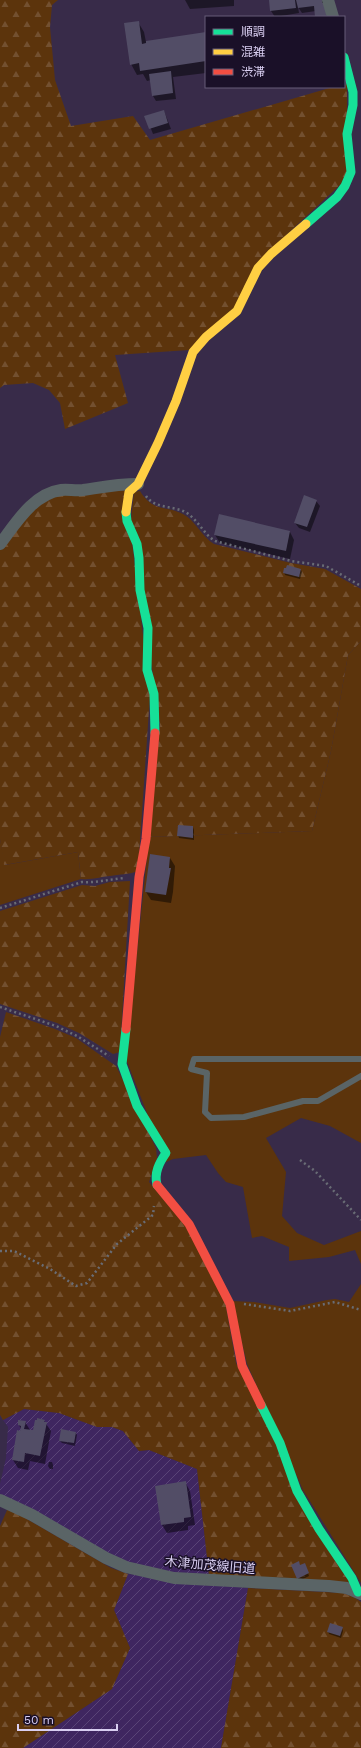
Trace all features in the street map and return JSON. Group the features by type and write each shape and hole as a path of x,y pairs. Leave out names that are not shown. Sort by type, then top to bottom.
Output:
{"street":[{"path":"328,0 333,16"},
{"path":"345,62 353,92 353,105 347,134 351,172 344,186 337,197 271,254 258,268 237,311 206,337 193,352 176,401 138,484 129,492 126,510 127,521 137,544 139,558 140,590 148,628 147,670 154,694 156,725 146,839 139,877 122,1064 138,1106 166,1153 156,1169 155,1178 157,1186 189,1224 230,1304 242,1366 280,1443 297,1491 319,1529 352,1578 359,1593"},
{"path":"0,544 34,503 50,493 62,490 80,490 105,485 138,484"},
{"name":"木津加茂線旧道","path":"0,1500 32,1515 106,1558 126,1567 174,1578 329,1586 347,1588 359,1593"}],"lane":[{"path":"361,1059 194,1060 191,1069 207,1073 205,1112 211,1118 244,1116 303,1101 318,1101 361,1076"}],"path":[{"path":"138,484 148,498 156,504 184,512 190,516 208,537 216,541 291,560 326,566 361,586"},
{"path":"0,908 82,882 94,883 110,879 139,877"},
{"path":"0,1007 56,1026 77,1036 122,1064"},
{"path":"300,1160 316,1170 361,1220"},
{"path":"0,1251 14,1251 50,1269 76,1286 88,1283 117,1244 153,1215 157,1186"},
{"path":"230,1304 253,1305 290,1311 335,1302 361,1310"}],"shaded area":[{"path":"24,1409 59,1413 97,1427 112,1427 123,1431 139,1451 149,1450 197,1469 209,1575 174,1573 127,1562 108,1554 0,1494 0,1484 6,1458 8,1427 3,1420"},
{"path":"128,1574 248,1588 221,1748 23,1748 112,1689 130,1648 114,1610"}],"green space":[{"path":"0,0 58,0 52,5 50,27 55,80 71,126 133,116 150,140 330,88 345,88 347,83 347,172 341,184 269,251 234,308 189,350 115,355 128,403 65,429 60,403 49,390 33,383 4,385 0,388"},
{"path":"126,490 150,695 138,871 92,879 81,879 78,852 4,865 0,839 0,550 36,506 59,493"},
{"path":"140,491 145,498 154,505 183,514 195,524 209,541 214,544 291,563 325,569 361,589 361,641 348,655 331,751 312,831 149,837 160,725 131,520 134,492"},
{"path":"361,641 361,1143 330,1126 301,1118 266,1138 286,1172 282,1216 297,1233 324,1245 361,1231 361,1264 355,1250 329,1257 289,1261 289,1247 262,1236 252,1238 243,1187 226,1182 206,1155 173,1159 166,1162 126,1059 149,837 312,831 331,751 348,655"},
{"path":"0,839 5,865 78,852 81,879 0,905"},
{"path":"130,881 120,1052 113,1054 79,1033 57,1023 0,1004 0,911 82,885 95,886 110,882"},
{"path":"6,1012 76,1038 116,1066 156,1148 157,1158 149,1182 186,1226 225,1301 236,1363 351,1584 209,1575 197,1469 149,1450 139,1451 123,1431 112,1427 97,1427 59,1413 24,1409 3,1420 0,1415 0,1037"},
{"path":"361,1284 361,1583 303,1490 247,1364 232,1301 254,1302 290,1308 335,1299 349,1302"},
{"path":"8,1508 111,1568 128,1574 114,1610 130,1648 112,1689 23,1748 0,1748 0,1526"},
{"path":"248,1588 343,1593 354,1597 361,1602 361,1748 221,1748"}],"building":[{"path":"269,0 295,0 296,8 270,11"},
{"path":"296,0 322,0 322,3 325,2 327,16 315,16 314,6 298,8"},
{"path":"139,21 142,44 146,43 146,41 205,32 205,61 140,71 139,63 130,65 124,23"},
{"path":"171,71 173,93 152,96 149,74"},
{"path":"164,110 168,123 149,129 144,116"},
{"path":"304,495 317,500 307,527 294,523"},
{"path":"219,514 290,531 286,551 214,535"},
{"path":"287,565 301,569 299,577 283,573 284,568 286,568"},
{"path":"178,825 193,826 193,838 177,836"},
{"path":"150,854 170,857 169,868 171,868 166,895 145,892"},
{"path":"37,1418 47,1422 40,1456 25,1453 24,1462 12,1460 17,1430 20,1431 21,1426 18,1425 18,1420 26,1421 24,1429 33,1430 35,1420 37,1420"},
{"path":"61,1429 76,1432 74,1443 59,1441"},
{"path":"186,1481 191,1517 184,1518 184,1522 161,1525 155,1486"},
{"path":"196,1557 198,1565 180,1568 179,1559"},
{"path":"299,1561 300,1565 305,1563 309,1573 297,1579 291,1565"},
{"path":"330,1623 343,1627 340,1636 327,1632"}],"traffic: fast":[{"path":"306,224 337,197 345,186 351,172 347,134 353,105 353,92 345,61"},
{"path":"126,512 127,521 137,544 139,558 140,590 148,628 147,670 154,694 155,733"},
{"path":"126,1029 122,1064 137,1106 166,1153 158,1168 156,1176 157,1185"},
{"path":"261,1405 280,1443 297,1491 319,1529 352,1578 358,1592"}],"traffic: slow":[{"path":"126,512 129,492 138,484 158,443 176,401 193,352 206,337 237,311 258,268 271,254 306,224"}],"traffic: jam":[{"path":"126,1029 139,877 146,839 155,733"},
{"path":"157,1185 189,1224 230,1304 242,1366 261,1405"}]}
